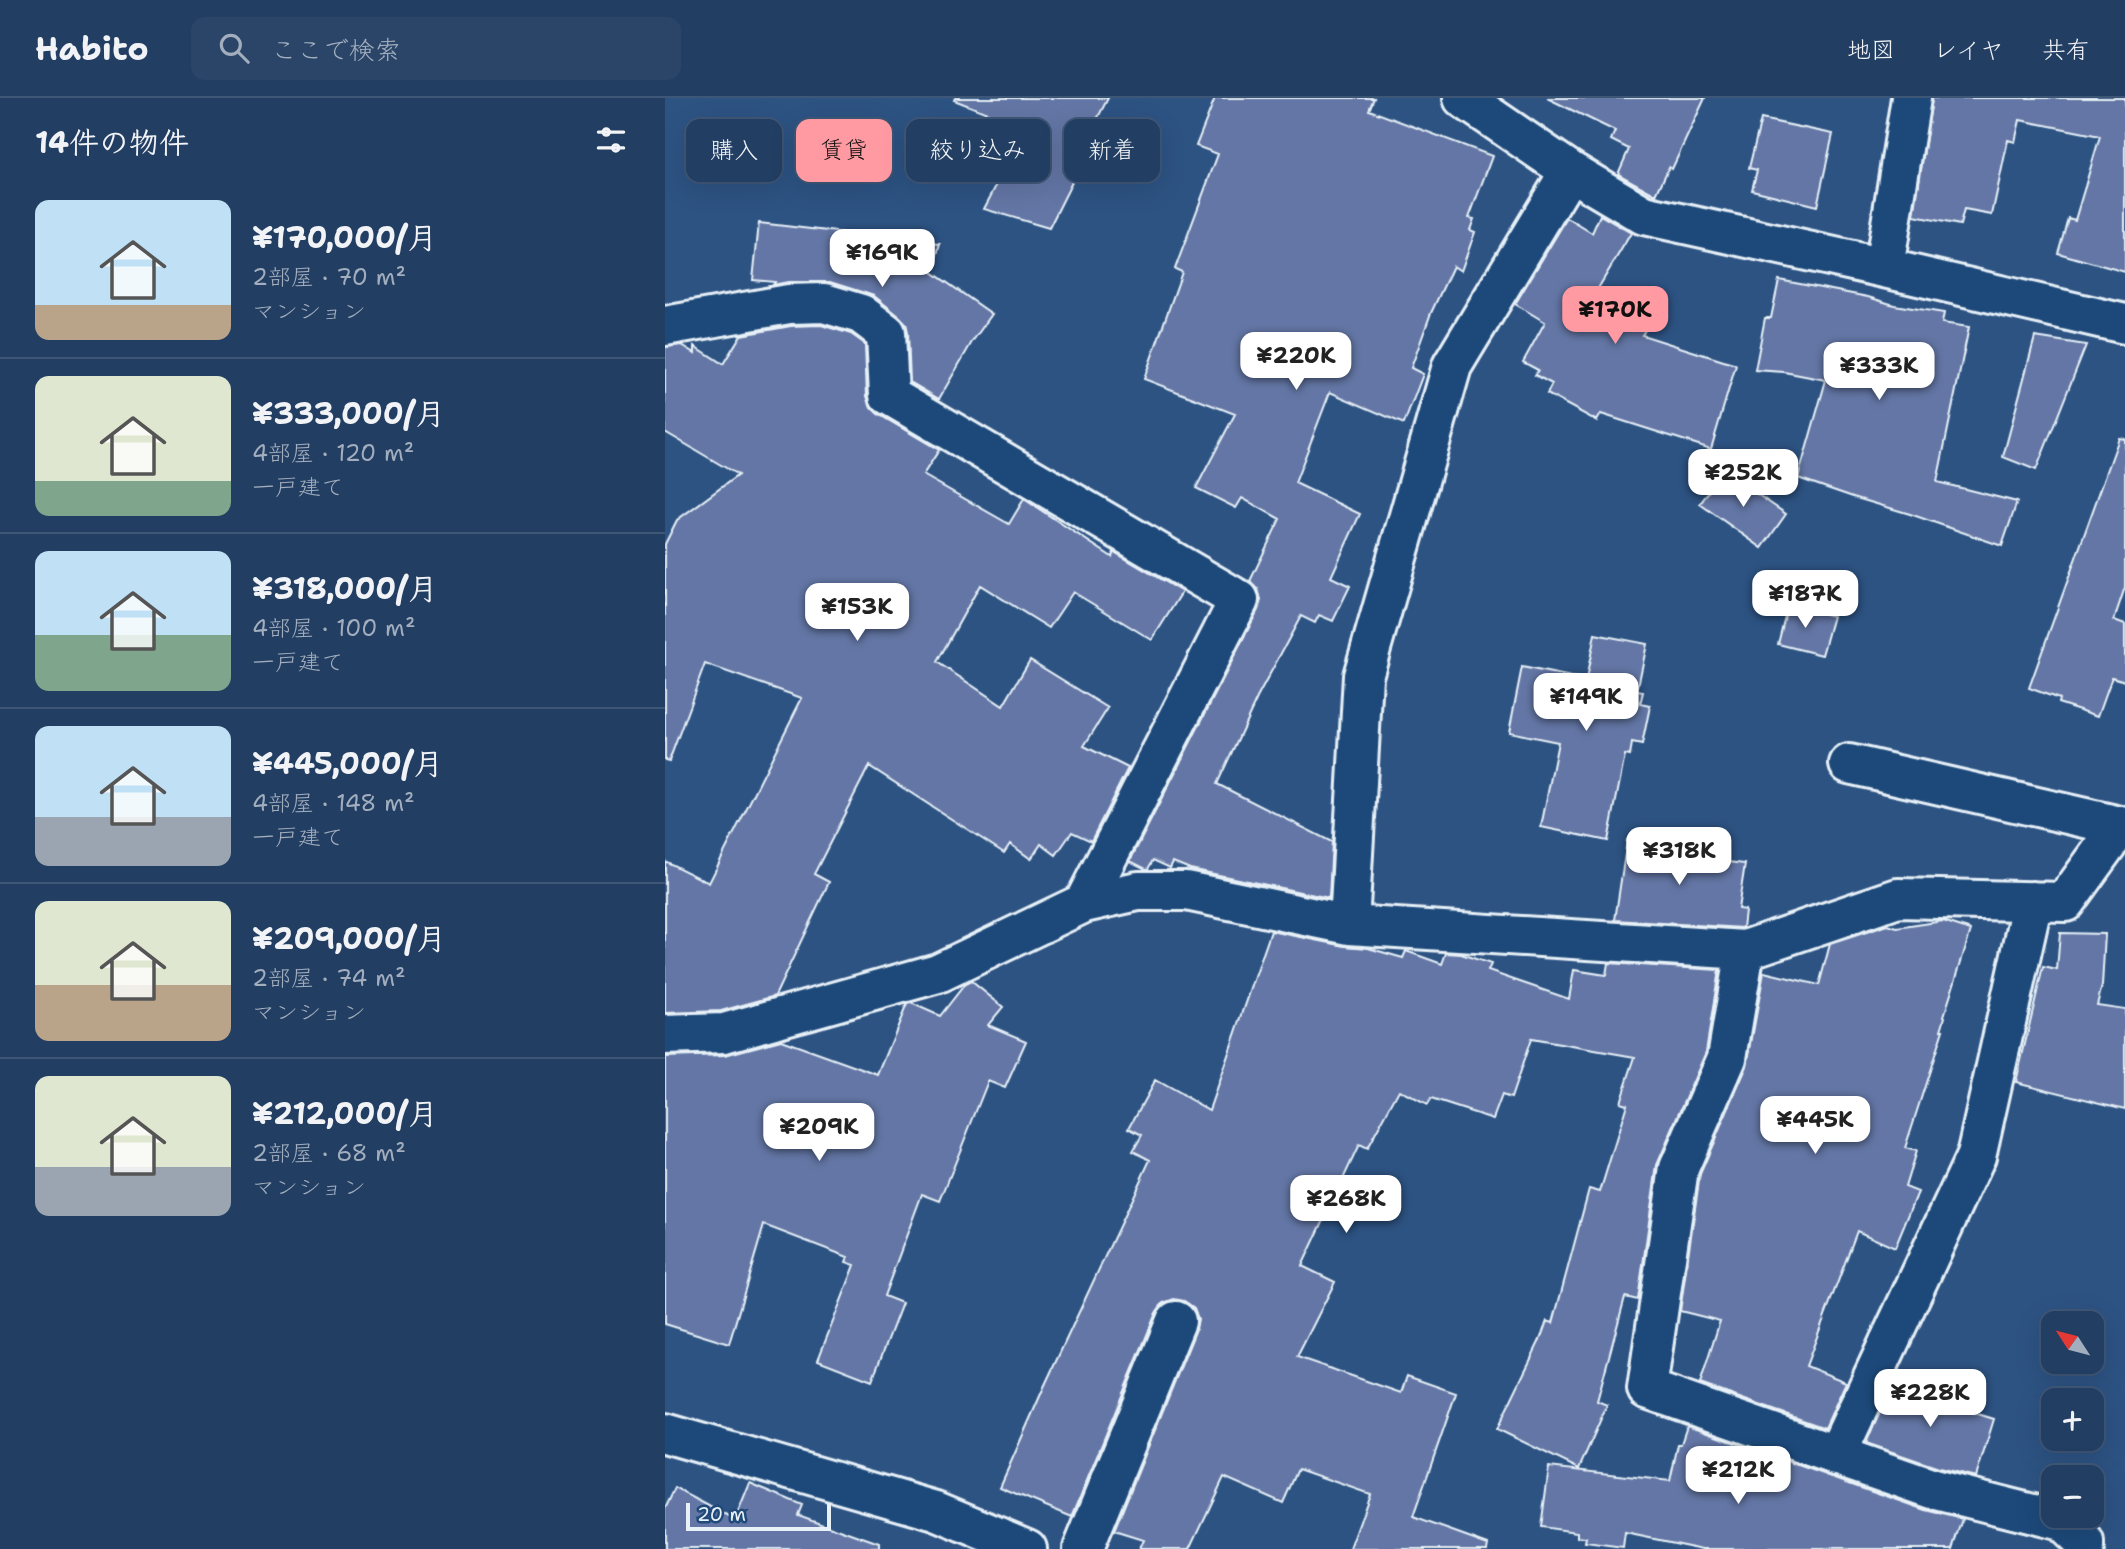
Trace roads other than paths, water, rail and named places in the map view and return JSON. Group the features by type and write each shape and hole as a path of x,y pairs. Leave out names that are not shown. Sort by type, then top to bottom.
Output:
{"street":[{"path":"1463,98 1570,171 1644,215 2125,324"},
{"path":"1884,268 1911,98"},
{"path":"1349,925 1363,676 1452,366 1570,171"},
{"path":"665,326 789,304 824,303 861,314 886,333 889,395 1240,600 1084,903"},
{"path":"665,1035 724,1033 938,973 1084,903 1138,891 1186,891 1349,925 1745,950 1898,898 2065,902 2122,827 1849,764"},
{"path":"1836,1456 1976,1156 2033,901"},
{"path":"1745,950 1727,1058 1679,1168 1647,1388 1933,1489 2061,1521 2084,1543 2084,1549"},
{"path":"1083,1549 1177,1321"},
{"path":"666,1436 936,1511 1027,1549"}]}
